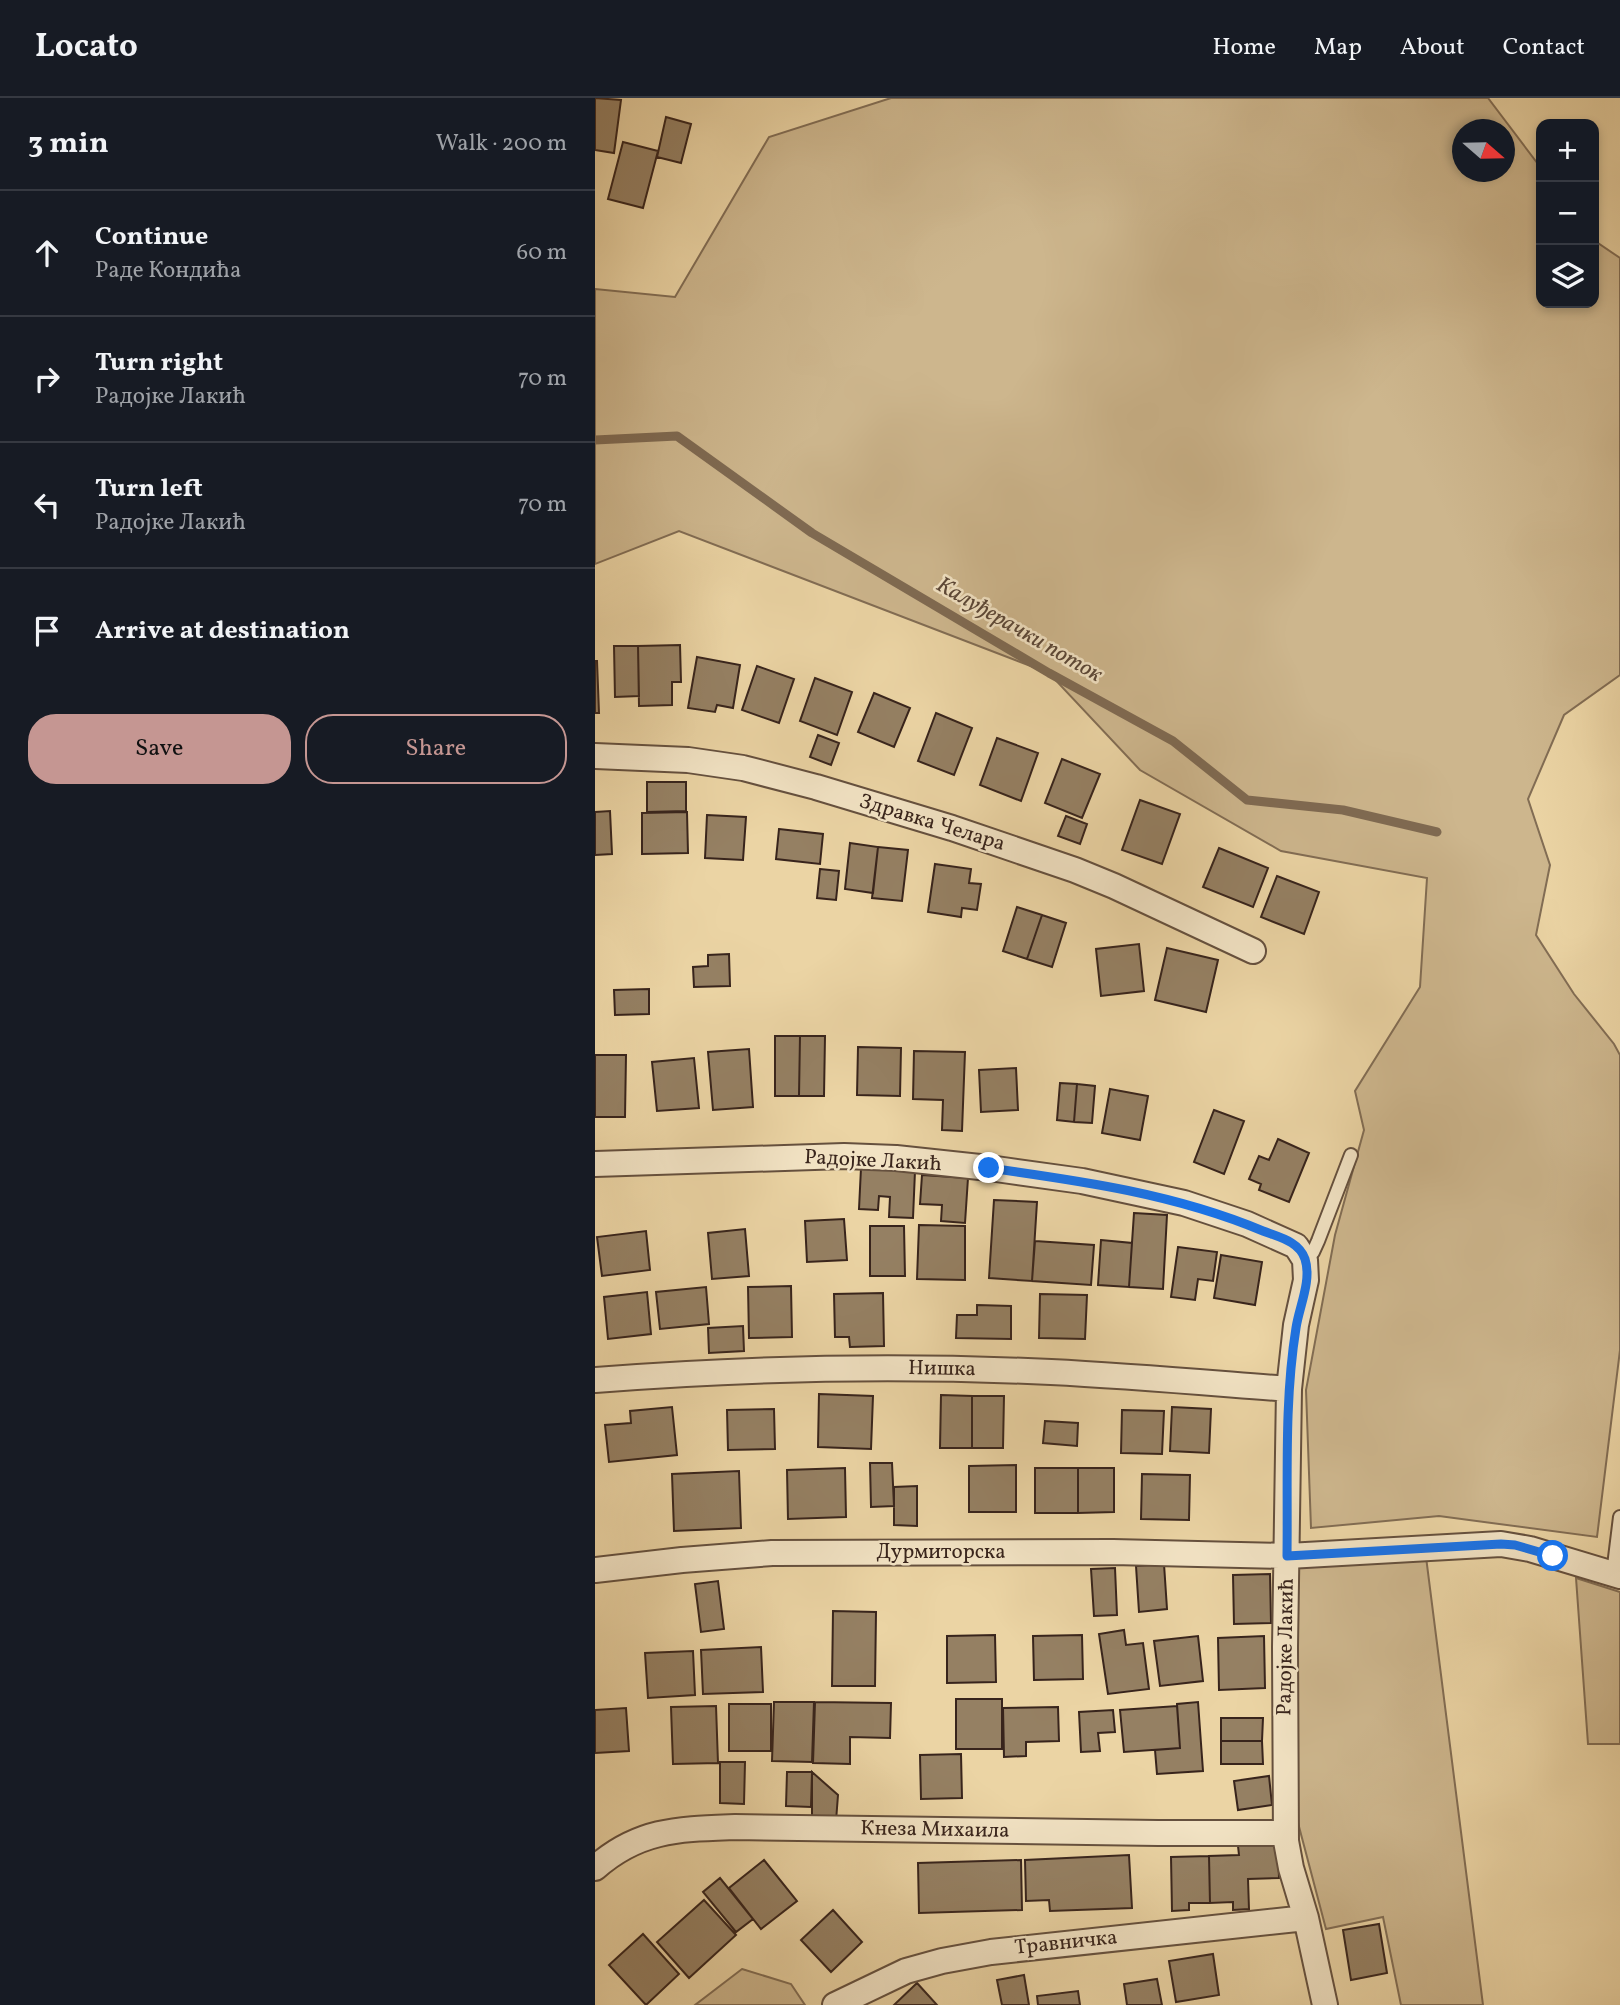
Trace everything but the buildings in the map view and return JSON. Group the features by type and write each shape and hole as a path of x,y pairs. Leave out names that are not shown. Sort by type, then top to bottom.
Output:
{"street":[{"name":"Здравка Челара","path":"595,757 688,760 743,768 817,787 952,828 1075,870 1253,951"},
{"name":"Радојке Лакић","path":"595,1164 844,1156 896,1158 989,1168 1082,1181 1184,1203 1293,1243 1305,1260 1306,1280 1296,1325 1289,1389 1285,1647 1286,1833 1291,1868 1306,1918 1325,2005"},
{"name":"Нишка","path":"595,1380 653,1375 857,1368 1051,1372 1289,1389"},
{"name":"Дурмиторска","path":"595,1570 772,1553 1099,1552 1287,1556 1501,1544 1530,1549 1617,1575"},
{"name":"Кнеза Михаила","path":"595,1868 615,1851 658,1833 677,1829 735,1827 1286,1833"},
{"name":"Травничка","path":"835,2005 906,1970 979,1954 1306,1918"}],"lane":[{"path":"1305,1260 1318,1241 1351,1156"},
{"path":"1617,1575 1620,1517"}],"shaded area":[{"path":"891,98 1488,98 1504,119 1452,119 1452,182 1515,182 1515,134 1536,161 1536,308 1599,308 1599,244 1620,258 1620,675 1564,715 1528,799 1550,865 1536,935 1574,994 1620,1055 1620,1350 1597,1537 1439,1516 1311,1528 1306,1390 1335,1235 1364,1130 1355,1091 1420,987 1427,878 1281,851 1140,770 1049,673 679,531 595,564 595,289 675,297 769,137"},
{"path":"1425,1549 1483,2005 1401,2005 1383,1917 1326,1929 1297,1819 1288,1556"},
{"path":"1576,1578 1620,1592 1620,1744 1588,1744"},
{"path":"742,1969 791,1984 805,2005 695,2005"}],"waterway":[{"name":"Калуђерачки поток","path":"595,440 677,436 812,533 1049,673 1173,741 1247,800 1343,810 1437,832"}],"route":[{"path":"989,1168 1082,1181 1184,1203 1247,1224 1293,1243 1300,1250 1305,1260 1306,1280 1296,1325 1289,1389 1287,1556 1501,1544 1515,1545 1553,1556"}]}
